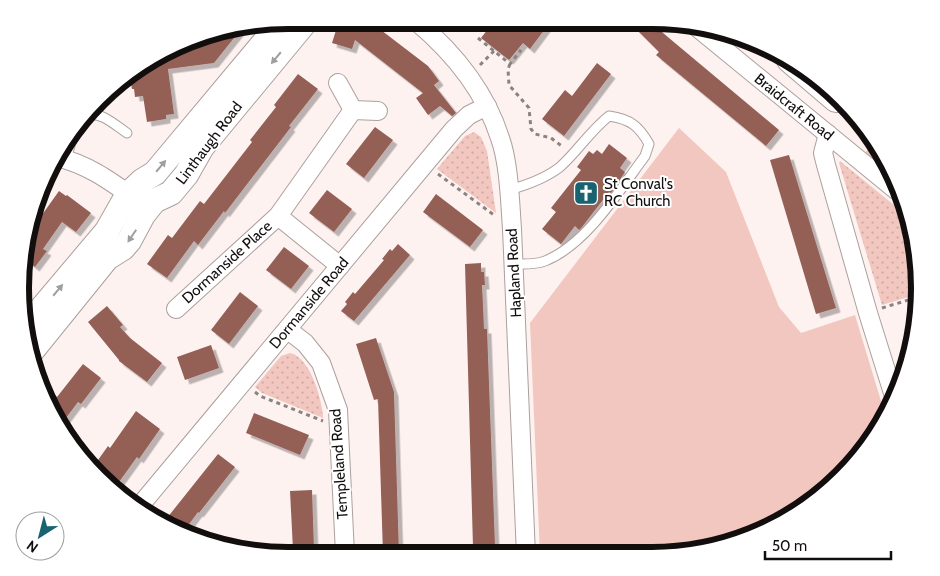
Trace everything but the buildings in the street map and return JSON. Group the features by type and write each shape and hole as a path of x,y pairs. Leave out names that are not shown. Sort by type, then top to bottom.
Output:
{"street":[{"name":"Linthaugh Road","path":"31,321 107,231 128,194 142,181 155,173 275,29"},
{"name":"Linthaugh Road","path":"36,345 107,258 130,241 148,208 154,202 171,193 186,175 202,147 300,29"},
{"name":"Hapland Road","path":"424,29 461,65 487,106 500,139 509,190 512,229 526,547"},
{"name":"Braidcraft Road","path":"706,35 890,185"},
{"path":"338,83 353,110 378,111"},
{"name":"Dormanside Road","path":"142,503 454,129 469,115 487,106"},
{"name":"Dormanside Place","path":"176,309 278,216 353,110"},
{"path":"828,134 823,153 868,313 891,388"},
{"path":"63,159 92,169 109,179 148,208"},
{"name":"Dormanside Place","path":"278,216 340,266"},
{"name":"Templeland Road","path":"288,330 304,343 321,362 338,410 345,547"}],"lane":[{"path":"96,114 101,116 126,133"},
{"path":"509,190 524,186 560,167 597,125 609,116 625,118 642,131 649,144 645,156 585,234 559,254 544,261 514,264"}],"path":[{"path":"478,38 510,64"},
{"path":"522,50 508,69 509,85 529,108 531,129 535,134 551,138 571,154"},
{"path":"477,69 494,51"},
{"path":"425,164 512,229"},
{"path":"868,313 911,299"},
{"path":"260,396 338,426"}],"shaded area":[{"path":"679,128 726,172 779,307 801,333 855,315 883,407 858,446 823,483 782,513 751,528 703,542 669,547 540,547 530,323"},
{"path":"474,132 481,137 487,151 496,213 437,169 465,136"},
{"path":"870,147 883,170 864,154"},
{"path":"840,161 898,208 909,254 911,296 882,305 839,163"},
{"path":"290,353 297,356 309,371 318,391 323,418 262,393 255,387 281,356"}],"place":[{"name":"St Conval's RC Church","path":"586,193"}]}
